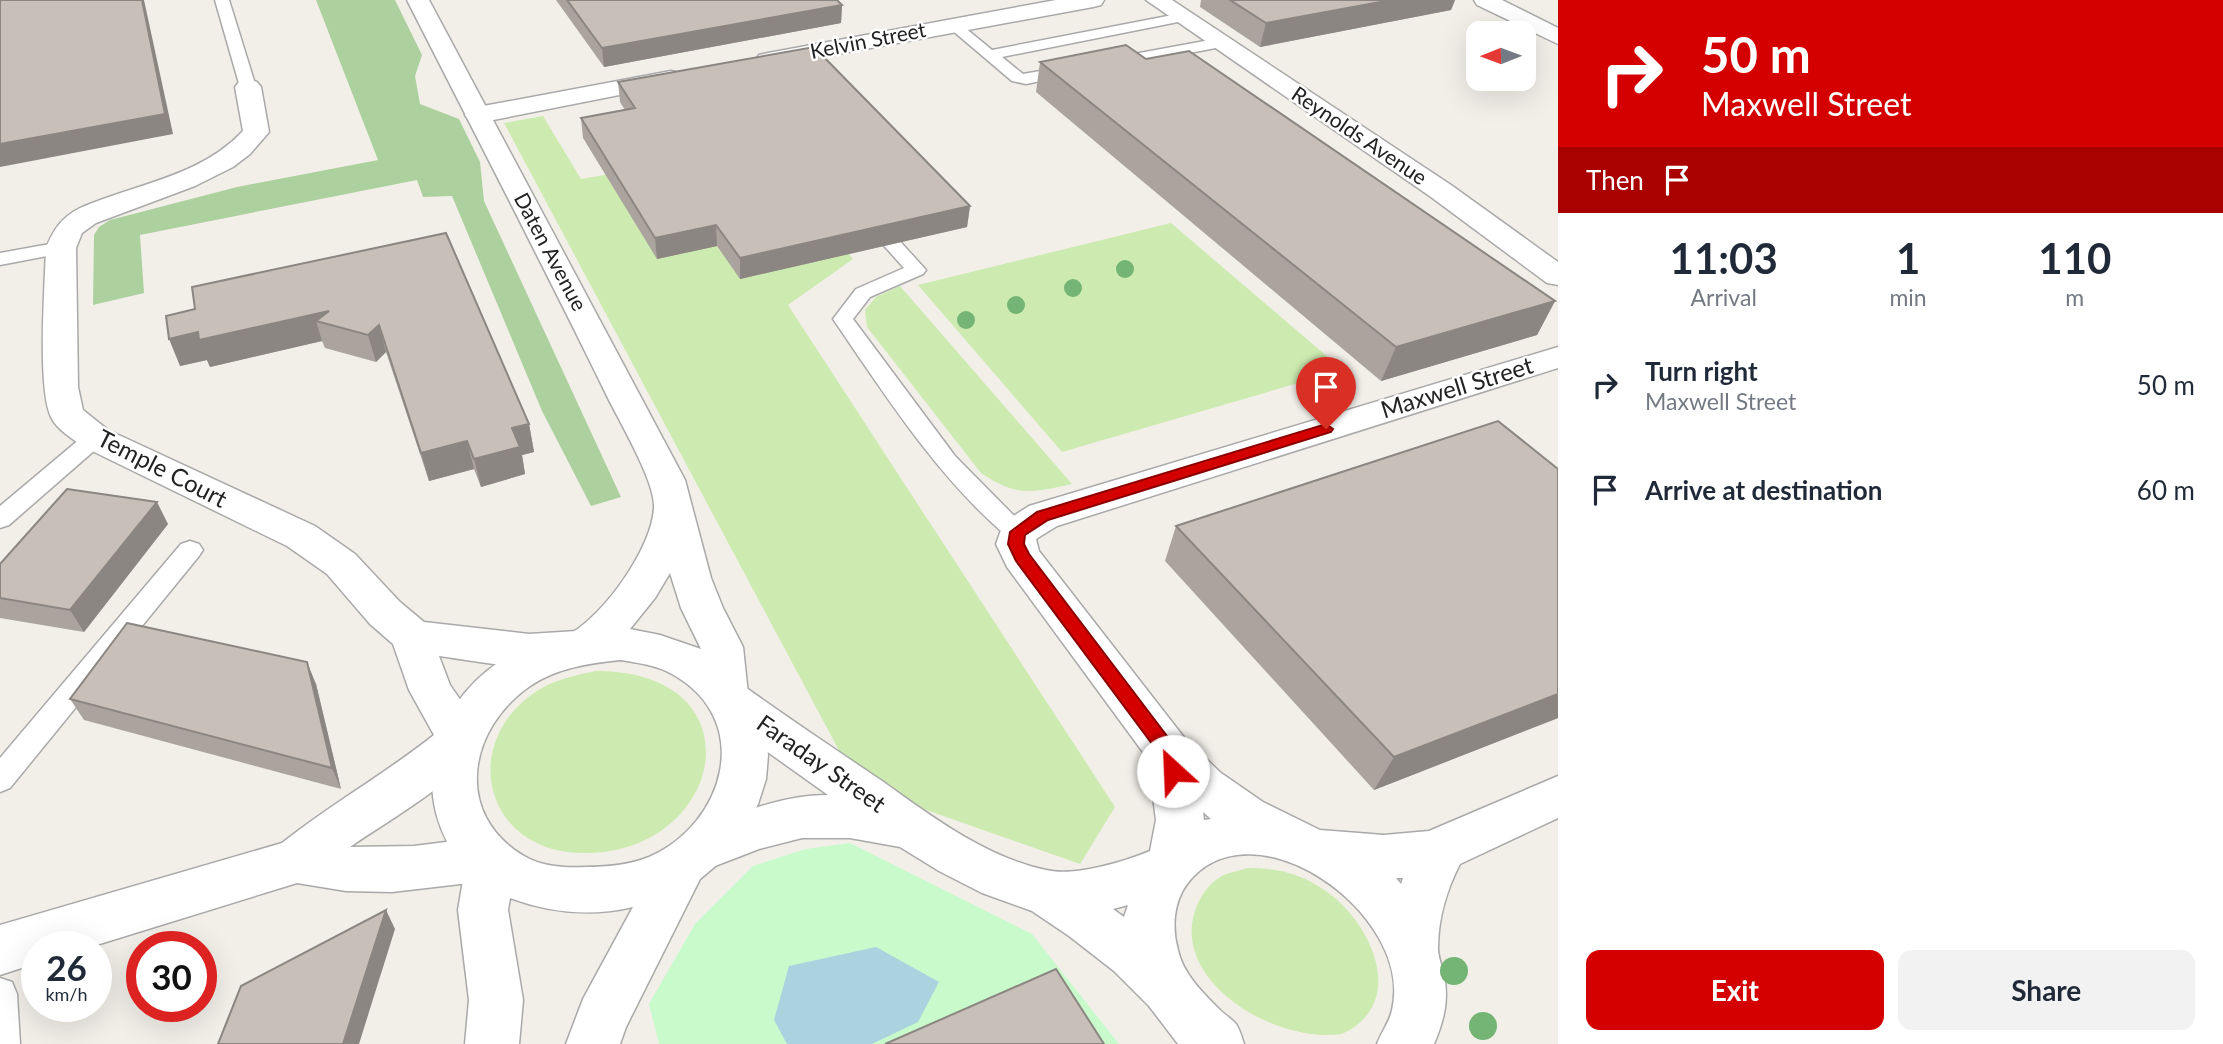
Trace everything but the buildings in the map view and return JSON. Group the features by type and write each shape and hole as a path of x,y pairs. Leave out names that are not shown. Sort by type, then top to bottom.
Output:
{"street":[{"name":"Daten Avenue","path":"418,0 666,480 691,578 722,648 728,697"},
{"name":"Kelvin Street","path":"745,64 1093,0"},
{"name":"Reynolds Avenue","path":"1157,0 1441,191 1558,276"},
{"path":"1485,0 1558,37"},
{"path":"478,115 691,75"},
{"path":"61,247 69,228 89,214 188,180 243,149 256,132 248,87"},
{"name":"Temple Court","path":"61,247 61,387 67,415 95,438 300,536 341,564 385,613 413,637"},
{"name":"Maxwell Street","path":"1018,532 1043,516 1557,359"},
{"name":"Daten Avenue","path":"581,647 611,624 640,590 666,541 673,508"},
{"path":"1018,532 1016,544 1021,557 1170,754 1204,787 1246,817 1351,869 1376,892 1397,919 1412,948 1421,985 1417,1020 1404,1044"},
{"path":"461,738 439,710 418,664 413,637 529,652 581,647"},
{"name":"Faraday Street","path":"581,647 621,644 661,651 695,666 728,697 912,829 999,877 1048,894 1087,919 1132,954 1170,993"},
{"path":"0,950 296,861 327,836 414,778 461,738 487,698 513,675 545,658 581,647"},
{"path":"593,1044 602,1018 693,855 728,817 744,782 746,748 739,717 728,697"},
{"path":"461,738 453,769 455,807 468,835 488,861 483,910 496,1000 492,1044"},
{"path":"1170,754 1180,820 1171,864 1153,892 1148,924 1154,958 1170,993 1194,1024 1217,1044"},
{"path":"1312,848 1392,856 1442,849 1558,796"},
{"name":"Faraday Street","path":"488,861 517,878 565,891 616,890 664,873 693,855 768,825 815,816 861,818 912,829"},
{"name":"Faraday Street","path":"1048,894 1092,892 1131,883 1171,864 1198,844 1230,834 1264,834 1312,848"},
{"path":"1412,948 1415,911 1427,877 1442,849"},
{"path":"296,861 333,869 372,871 488,861"}],"lane":[{"path":"222,0 248,87"},
{"path":"988,55 1183,17"},
{"path":"953,25 1010,73 1026,79 1221,43"},
{"path":"853,202 916,270 863,293 843,319 940,450 992,513 1018,532"},
{"path":"0,259 61,247"},
{"path":"0,519 95,438"},
{"path":"0,779 191,550"},
{"path":"0,994 3,1044"}],"green space":[{"path":"316,0 395,0 422,55 415,76 420,104 459,119 480,162 484,201 621,497 591,506 542,411 452,196 423,197 417,180 140,235 144,293 93,305 94,235 99,227 110,220 237,187 378,160"},
{"path":"543,116 581,179 764,147 853,259 788,305 1115,807 1080,864 858,786 504,123"},
{"path":"1171,223 1343,370 1062,452 918,285"},
{"path":"900,286 1072,484 1025,491 1004,486 981,473 867,327 865,310 876,297"},
{"path":"596,671 649,679 685,700 703,730 705,764 693,797 667,826 630,846 581,853 547,847 521,834 503,813 493,789 491,762 498,735 514,710 540,689 560,680"},
{"path":"850,843 1032,934 1119,1044 659,1044 649,1004 695,924 753,866 806,849"},
{"path":"1247,868 1284,872 1310,881 1336,899 1353,916 1366,937 1375,959 1378,980 1375,1001 1363,1020 1342,1034 1314,1034 1285,1028 1257,1016 1231,1000 1210,980 1196,956 1192,930 1200,899 1218,878"}],"water":[{"path":"876,947 939,982 918,1022 872,1044 787,1044 774,1020 789,966"}],"route":[{"path":"1173,771 1170,754 1021,557 1016,544 1018,532 1043,516 1326,429"}]}
